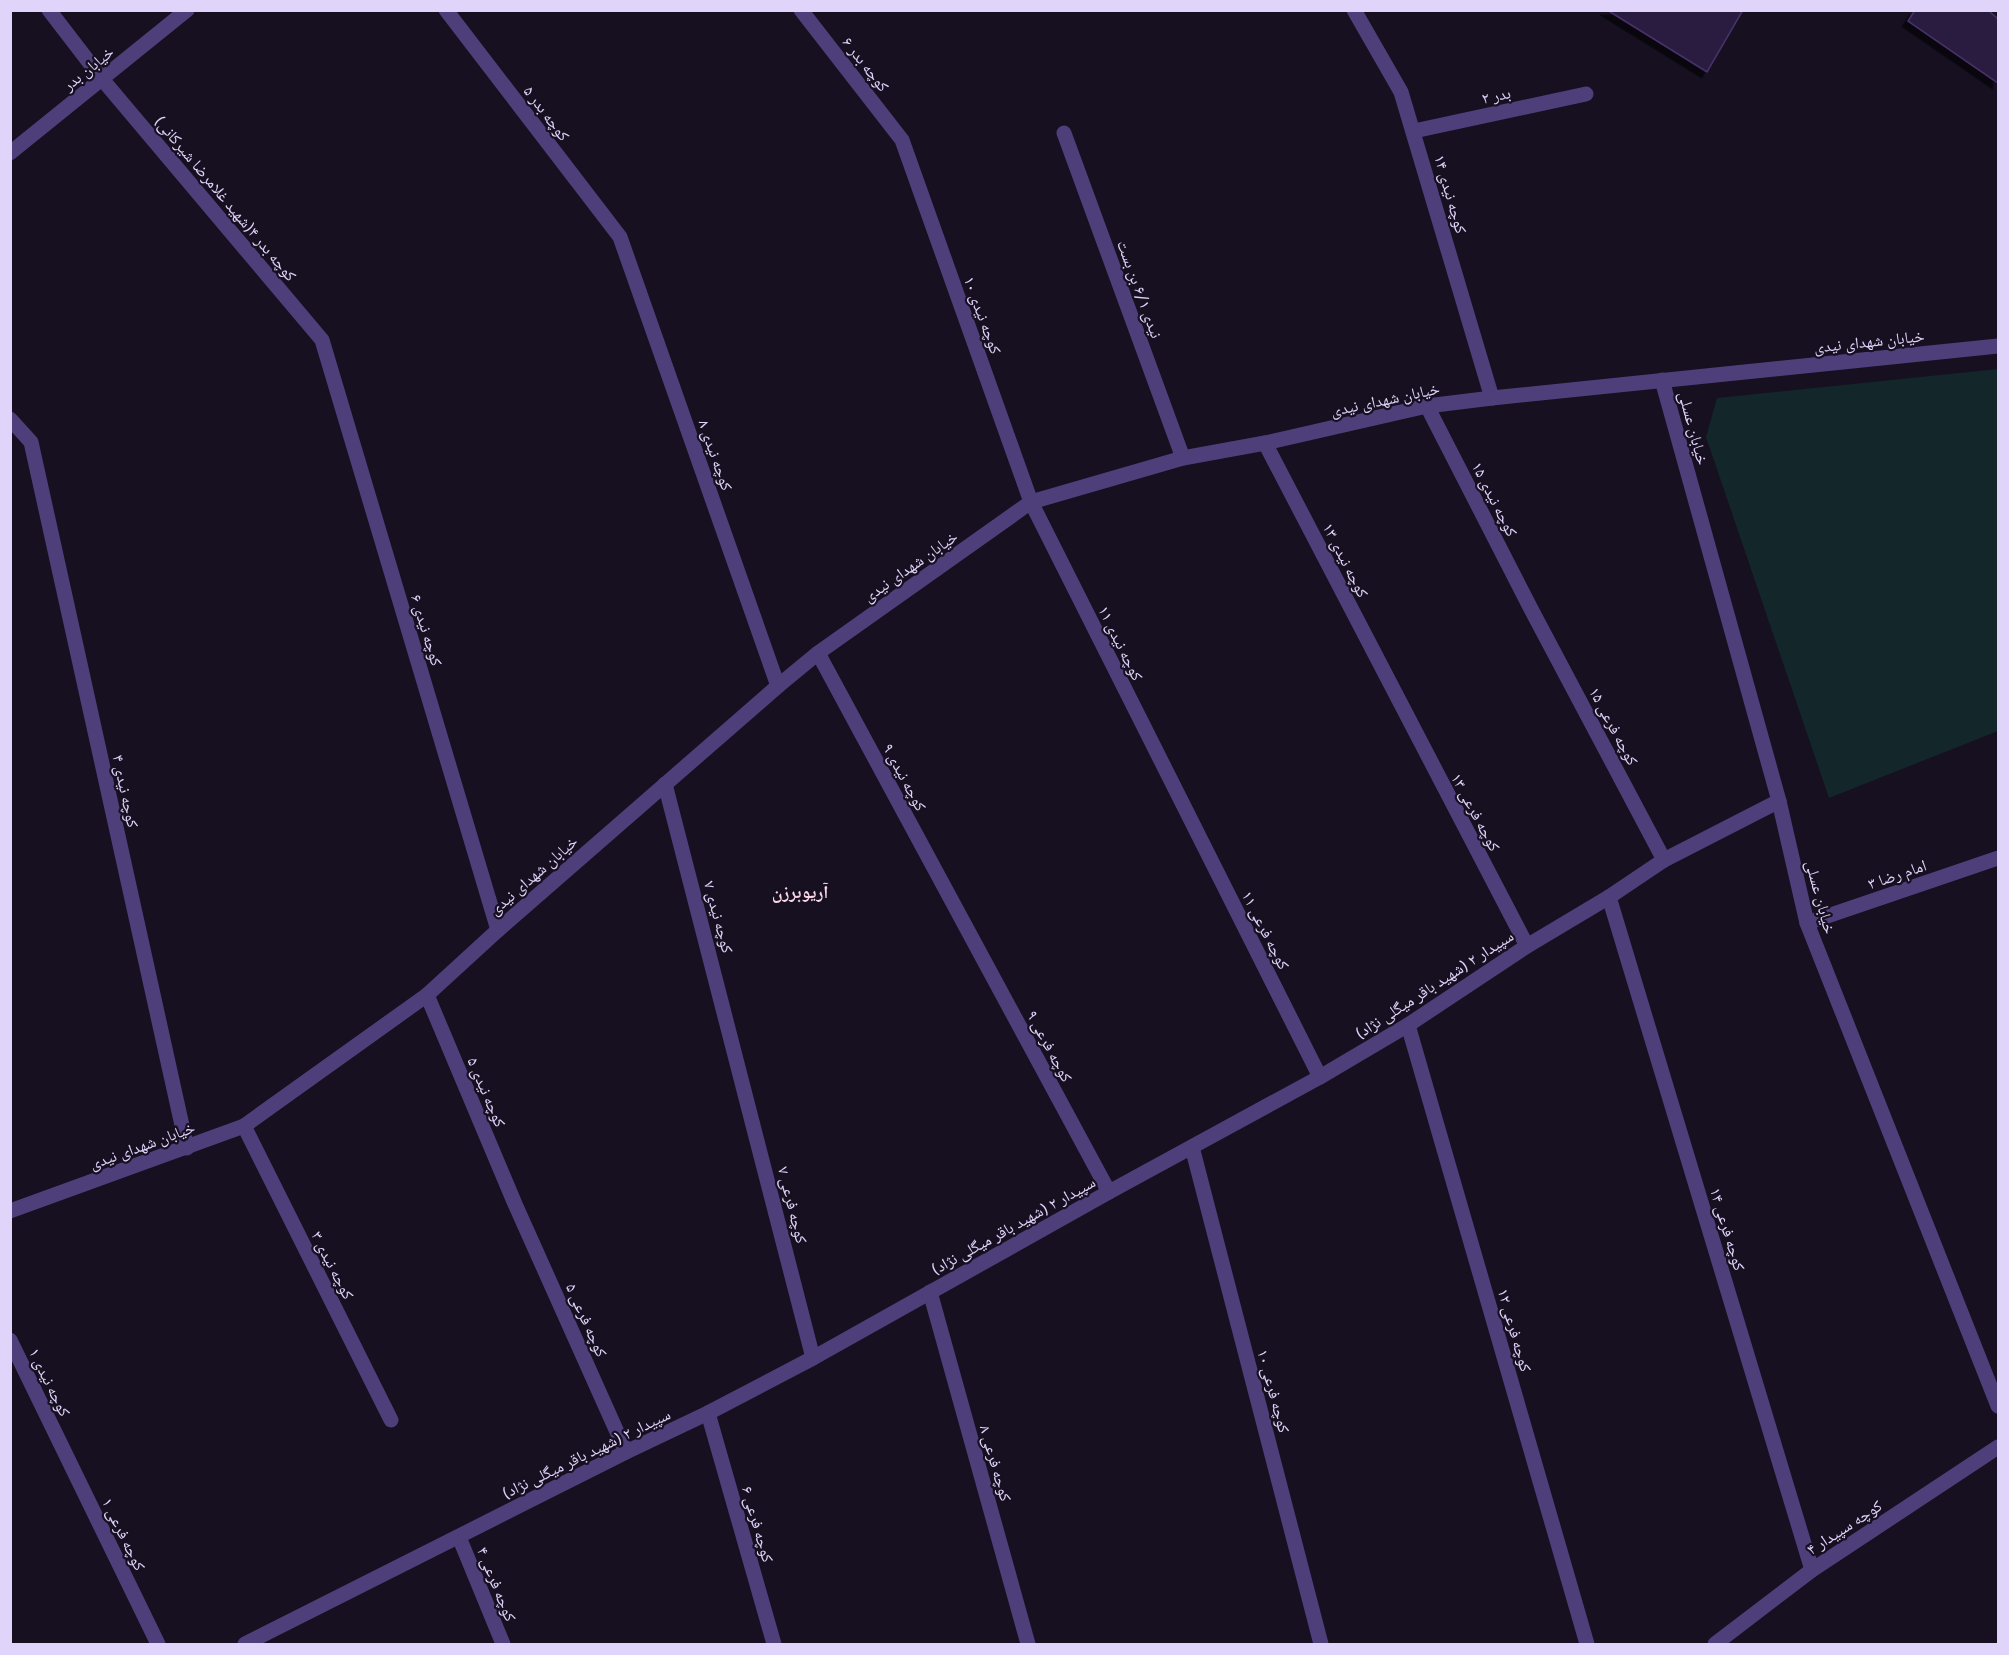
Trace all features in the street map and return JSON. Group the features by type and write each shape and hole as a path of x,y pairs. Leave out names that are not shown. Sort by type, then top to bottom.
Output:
{"street":[{"name":"کوچه بدر ۴(شهید غلامرضا شیرکانی)","path":"49,10 102,79 322,340"},
{"name":"خیابان بدر","path":"10,153 188,10"},
{"name":"کوچه بدر ۵","path":"446,10 620,237"},
{"name":"کوچه بدر ۶","path":"801,10 902,140"},
{"name":"کوچه نیدی ۱۴","path":"1354,10 1401,93 1492,398"},
{"name":"بدر ۲","path":"1414,131 1586,94"},
{"name":"نیدی ۶/۱ بن بست","path":"1064,133 1183,458"},
{"name":"کوچه نیدی ۱۰","path":"902,140 1031,502"},
{"name":"کوچه نیدی ۸","path":"620,237 778,686"},
{"name":"کوچه نیدی ۶","path":"322,340 498,930"},
{"name":"خیابان شهدای نیدی","path":"10,1211 243,1126 427,995 498,930 818,653 1031,502 1183,458 1265,444 1428,406 1998,346"},
{"name":"خیابان عسلی","path":"1662,380 1779,801 1807,923 1998,1406"},
{"name":"کوچه نیدی ۱۵","path":"1428,406 1531,609"},
{"name":"کوچه نیدی ۴","path":"10,419 31,442 187,1148"},
{"name":"کوچه نیدی ۱۳","path":"1265,444 1394,694"},
{"name":"کوچه نیدی ۱۱","path":"1031,502 1179,800"},
{"name":"کوچه فرعی ۱۵","path":"1531,609 1664,860"},
{"name":"کوچه نیدی ۹","path":"818,653 960,917"},
{"name":"کوچه فرعی ۱۳","path":"1394,694 1527,946"},
{"name":"کوچه نیدی ۷","path":"665,784 738,1060"},
{"name":"کوچه فرعی ۱۱","path":"1179,800 1320,1077"},
{"name":"سپیدار ۲ (شهید باقر میگلی نژاد)","path":"245,1644 708,1413 813,1358 1320,1077 1408,1025 1527,946 1609,897 1664,860 1779,801"},
{"name":"امام رضا ۳","path":"1807,923 1998,858"},
{"name":"کوچه فرعی ۱۴","path":"1609,897 1812,1570"},
{"name":"کوچه فرعی ۹","path":"960,917 1109,1192"},
{"name":"کوچه نیدی ۵","path":"427,995 515,1204"},
{"name":"کوچه فرعی ۱۲","path":"1408,1025 1587,1644"},
{"name":"کوچه فرعی ۷","path":"738,1060 813,1358"},
{"name":"کوچه نیدی ۳","path":"243,1126 391,1420"},
{"name":"کوچه فرعی ۱۰","path":"1192,1147 1321,1644"},
{"name":"کوچه فرعی ۵","path":"515,1204 626,1452"},
{"name":"کوچه فرعی ۸","path":"930,1292 1028,1644"},
{"name":"کوچه نیدی ۱","path":"10,1340 58,1438"},
{"name":"کوچه فرعی ۶","path":"708,1413 774,1644"},
{"name":"کوچه فرعی ۱","path":"58,1438 158,1644"},
{"name":"کوچه سپیدار ۴","path":"1715,1644 1812,1570 1998,1447"},
{"name":"کوچه فرعی ۴","path":"459,1537 503,1644"}],"green space":[{"path":"1998,369 1998,731 1829,798 1706,437 1717,398"}],"building":[{"path":"1607,10 1743,10 1707,72"},
{"path":"1915,10 1988,10 1998,19 1998,83 1908,21"}],"district":[{"name":"آریو‌برزن","path":"800,892"}]}
